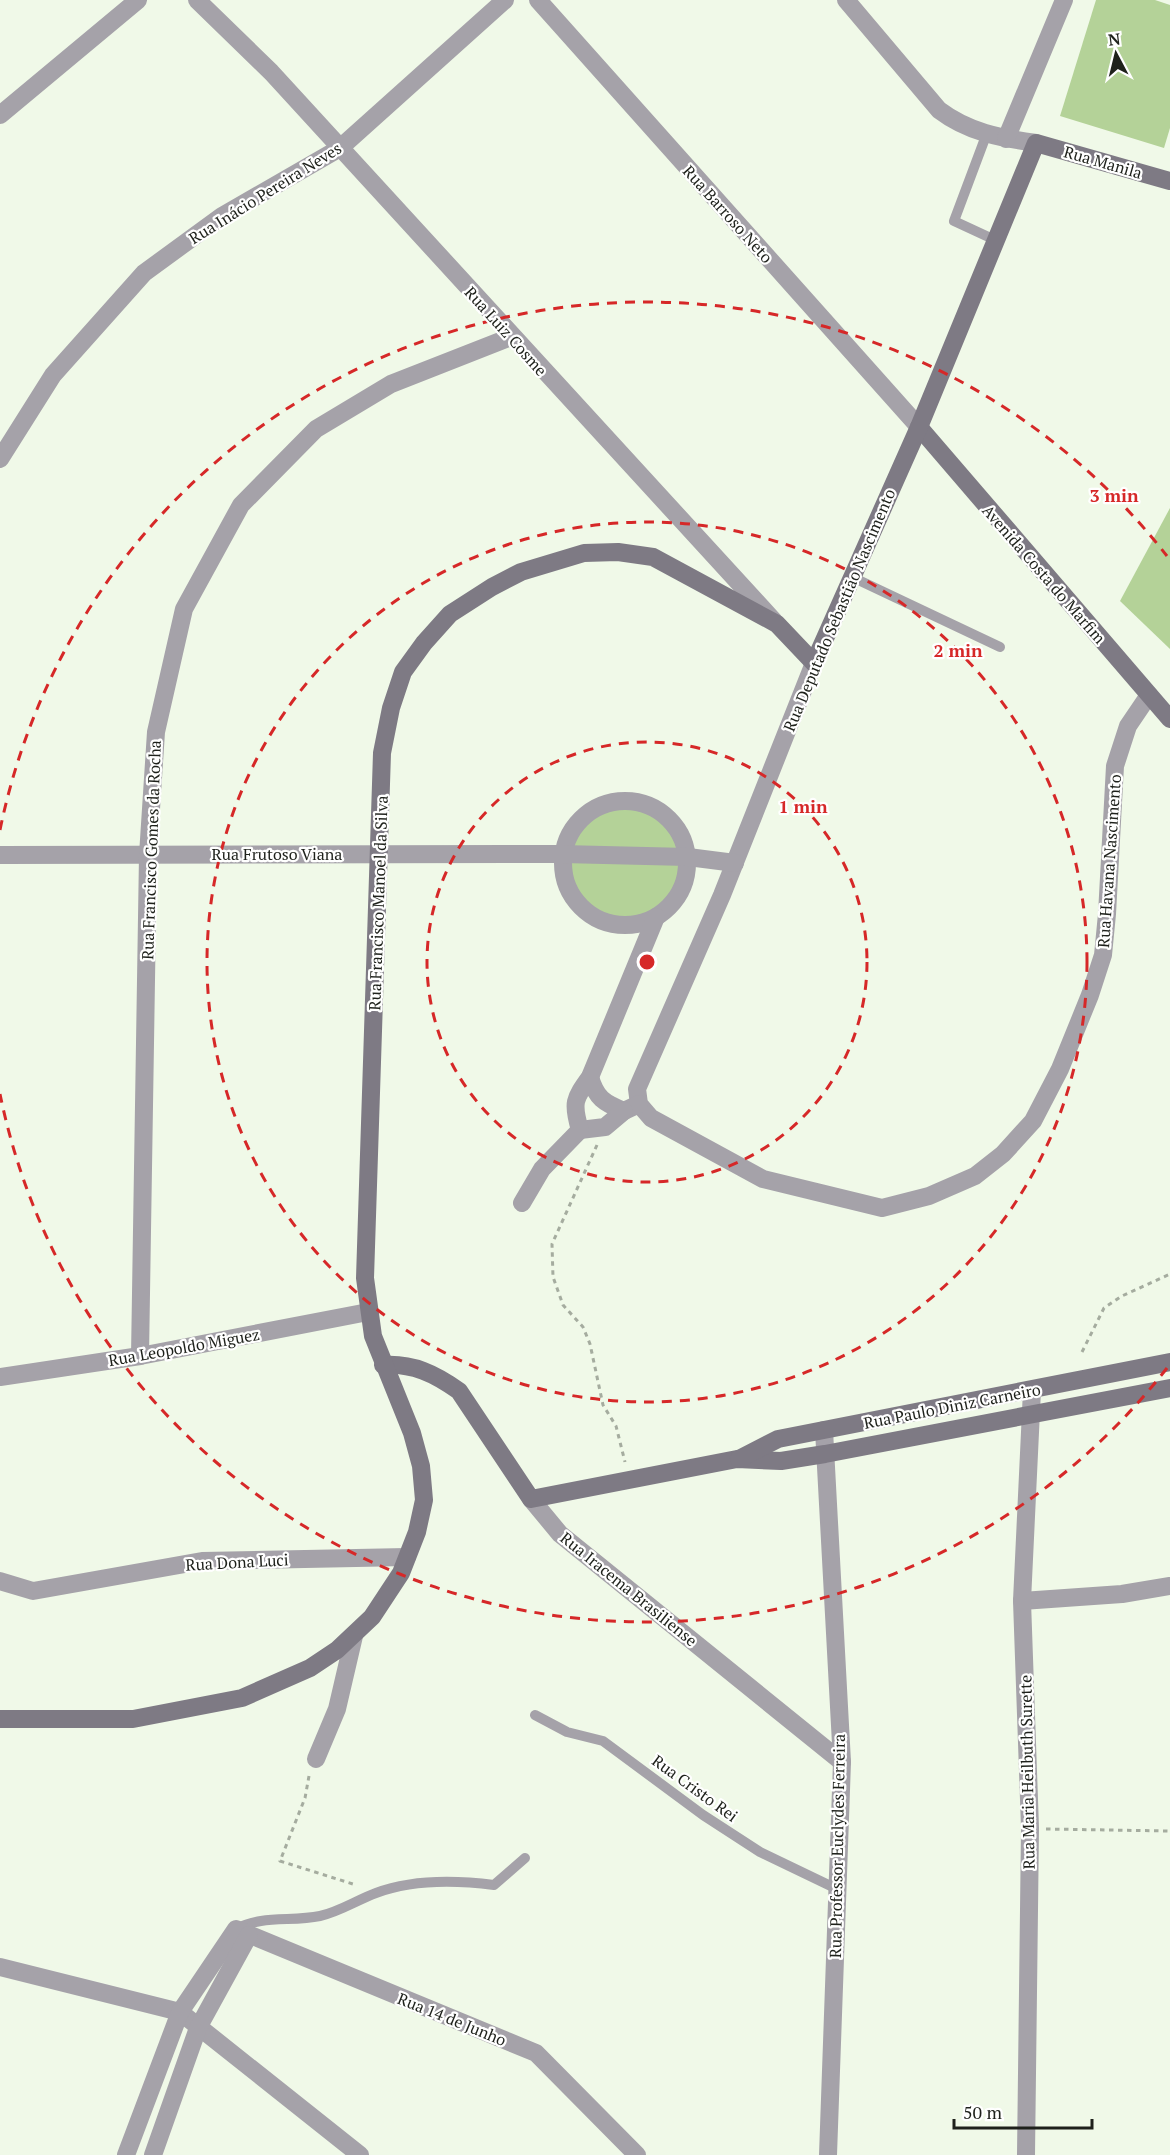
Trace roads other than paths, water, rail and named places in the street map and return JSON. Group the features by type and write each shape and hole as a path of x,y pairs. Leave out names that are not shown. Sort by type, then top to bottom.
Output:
{"street":[{"path":"0,115 138,0"},
{"name":"Rua Luiz Cosme","path":"197,0 271,72 511,337 814,663"},
{"name":"Rua Inácio Pereira Neves","path":"0,459 53,375 144,273 222,216 340,148 504,0"},
{"name":"Rua Barroso Neto","path":"538,0 919,427"},
{"path":"846,0 939,110 968,129 1006,139 1036,143"},
{"path":"1006,139 1064,0"},
{"name":"Rua Deputado Sebastião Nascimento","path":"632,1107 637,1089 735,863 814,663 919,427 994,240 1036,143"},
{"name":"Rua Manila","path":"1036,143 1170,181"},
{"name":"Rua Francisco Gomes da Rocha","path":"140,1356 148,855 156,732 184,609 241,505 316,429 391,384 511,337"},
{"name":"Avenida Costa do Marfim","path":"919,427 1170,719"},
{"name":"Rua Francisco Manoel da Silva","path":"0,1719 132,1719 242,1698 310,1668 354,1636 372,1617 401,1573 417,1532 424,1500 421,1466 412,1433 383,1365 368,1312 365,1278 382,753 391,708 403,672 424,643 450,614 492,587 556,560 584,553 618,552 653,557 777,624"},
{"name":"Rua Havana Nascimento","path":"632,1107 668,1129 763,1179 882,1208 929,1196 975,1176 1003,1154 1033,1121 1060,1069 1090,995 1103,955 1115,766 1128,726 1149,695"},
{"path":"624,801 651,807 664,814 681,835 688,857 685,881 674,901 656,917 628,926 599,921 576,904 562,878 562,854 575,824 597,807 624,801"},
{"name":"Rua Frutoso Viana","path":"0,855 562,854 688,857 735,863"},
{"path":"580,1130 574,1112 576,1097 590,1077 656,917"},
{"path":"590,1077 593,1090 602,1102 632,1107"},
{"path":"522,1203 542,1169 580,1130 605,1127 632,1107"},
{"name":"Rua Leopoldo Miguez","path":"0,1377 140,1356 368,1312"},
{"name":"Rua Paulo Diniz Carneiro","path":"737,1460 778,1438 1170,1362"},
{"name":"Rua Iracema Brasiliense","path":"383,1365 401,1364 419,1369 441,1379 459,1391 531,1499 560,1534 842,1762"},
{"name":"Rua Paulo Diniz Carneiro","path":"531,1499 737,1460 781,1461 825,1454 1030,1417 1170,1388"},
{"name":"Rua Maria Heilbuth Surette","path":"1026,2155 1030,1828 1022,1601 1032,1390"},
{"name":"Rua Professor Euclydes Ferreira","path":"824,1430 842,1762 828,2155"},
{"name":"Rua Dona Luci","path":"0,1581 33,1591 201,1560 407,1557"},
{"path":"1022,1601 1122,1594 1170,1586"},
{"path":"316,1759 337,1709 354,1636"},
{"path":"126,2155 180,2012 242,1932"},
{"path":"153,2155 198,2028 242,1932"},
{"name":"Rua 14 de Junho","path":"242,1932 536,2053 637,2155"},
{"path":"0,1967 180,2012 360,2155"}],"lane":[{"path":"987,133 954,221 994,240"},
{"path":"852,577 1000,647"},
{"name":"Rua Cristo Rei","path":"535,1715 567,1732 603,1741 703,1815 760,1852 837,1889"},
{"path":"242,1932 252,1921 276,1921 325,1915 378,1892 454,1880 494,1885 525,1858"}]}
